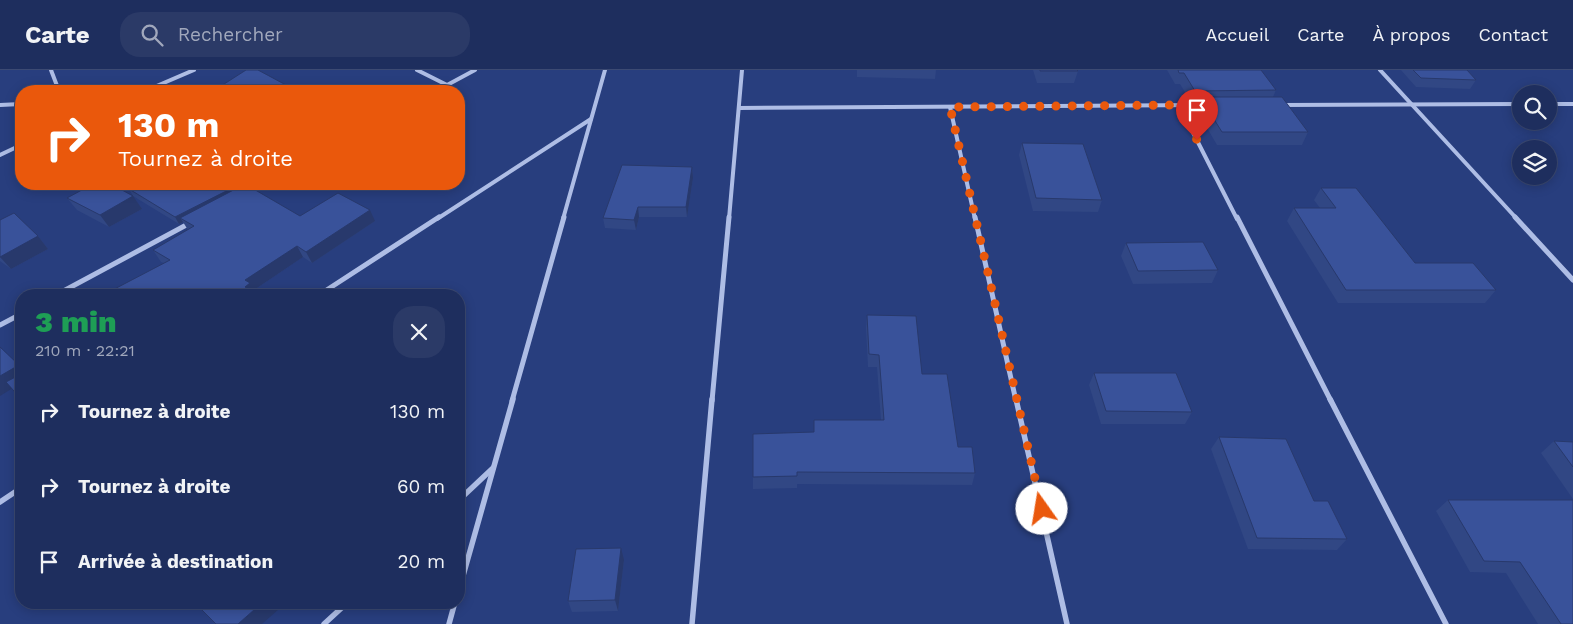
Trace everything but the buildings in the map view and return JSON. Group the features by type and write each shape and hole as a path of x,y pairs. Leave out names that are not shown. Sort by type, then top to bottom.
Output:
{"street":[{"path":"51,70 57,85"},
{"path":"159,85 194,70"},
{"path":"417,70 447,85 475,70"},
{"path":"465,568 605,70"},
{"path":"692,624 742,70"},
{"path":"1380,70 1573,280"},
{"path":"0,105 15,104"},
{"path":"1276,105 1512,104"},
{"path":"1557,104 1573,104"},
{"path":"1180,105 1446,624"},
{"path":"739,108 1208,105"},
{"path":"950,107 1068,624"},
{"path":"328,289 591,119"},
{"path":"0,155 15,148"},
{"path":"246,193 252,190"},
{"path":"67,289 194,221"},
{"path":"0,325 15,317"},
{"path":"465,494 493,468"},
{"path":"0,502 15,492"},
{"path":"324,624 340,609"},
{"path":"449,624 453,609"}],"route":[{"path":"1042,509 950,107 1180,105 1197,140"}]}
